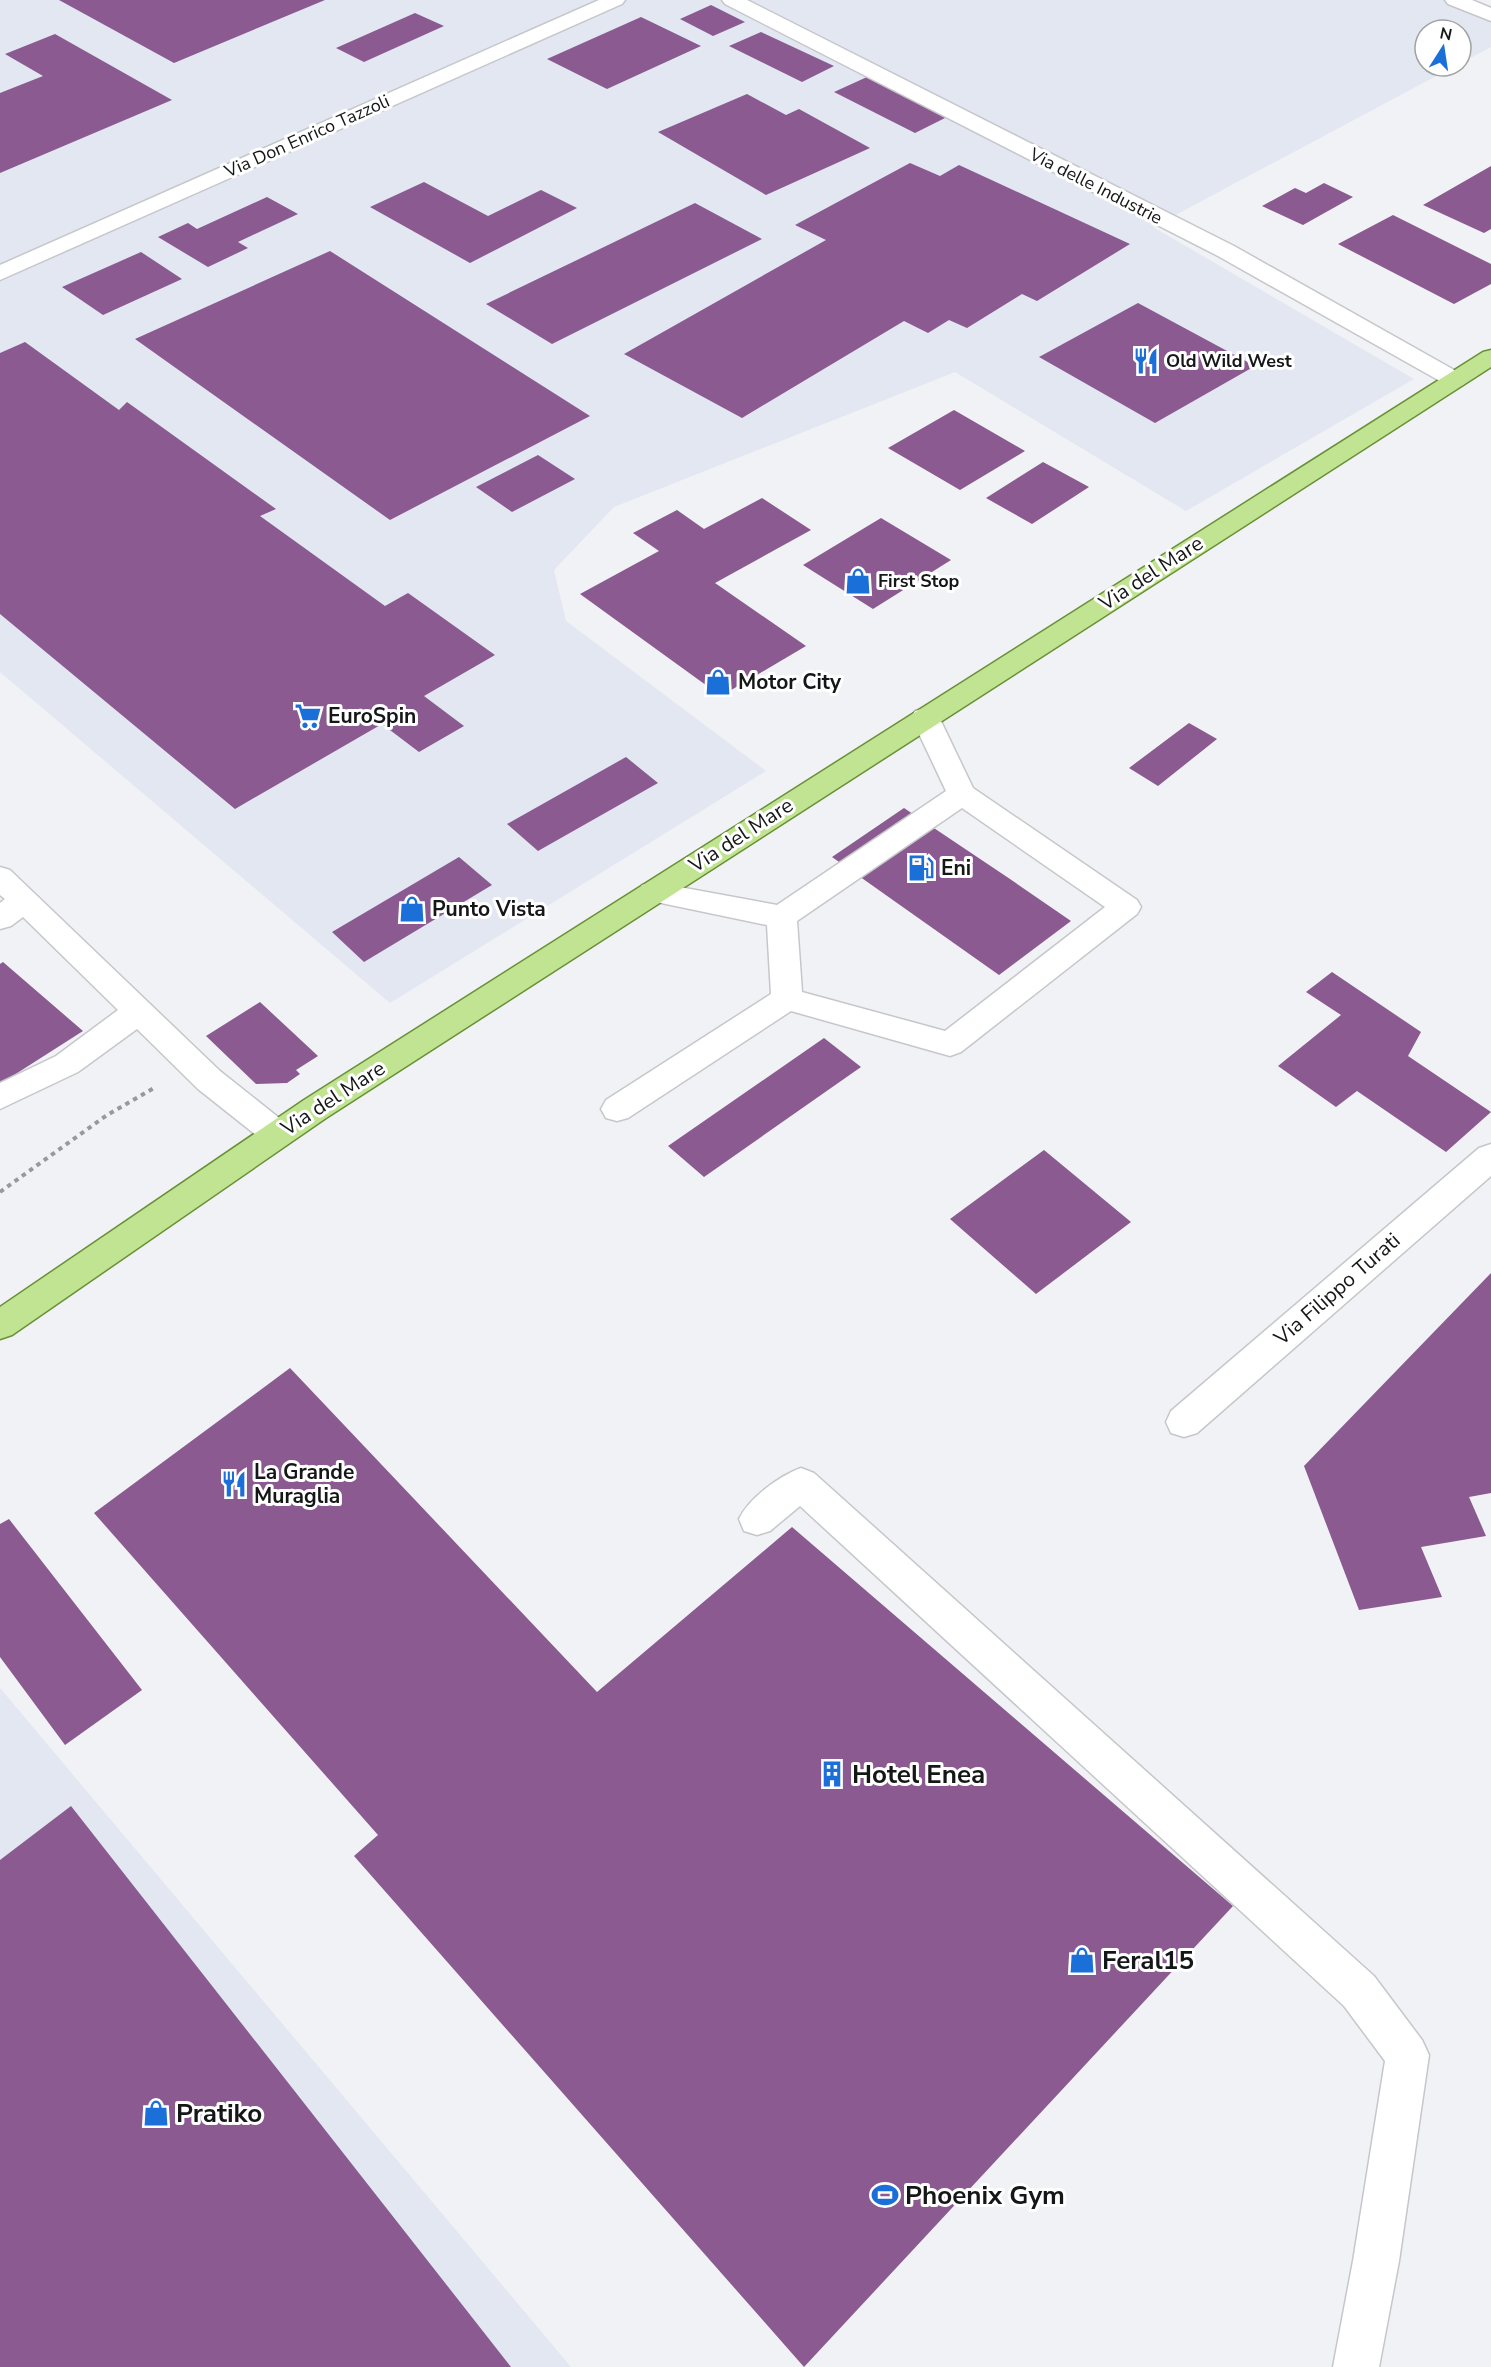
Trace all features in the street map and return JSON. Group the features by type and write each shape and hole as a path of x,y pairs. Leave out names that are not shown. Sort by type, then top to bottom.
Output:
{"main road":[{"name":"Via del Mare","path":"0,1325 277,1134 925,717 1491,357"}],"street":[{"name":"Via Don Enrico Tazzoli","path":"0,273 615,0"},
{"name":"Via delle Industrie","path":"732,0 1226,251 1455,380"},
{"path":"1455,0 1491,15"},
{"path":"617,1109 787,999 950,1044 1126,907 963,794 925,717"},
{"path":"652,892 782,917 963,794"},
{"path":"0,877 12,910 139,1011 209,1080 277,1134"},
{"path":"782,917 787,999"},
{"path":"0,1097 67,1064 139,1011"},
{"name":"Via Filippo Turati","path":"1184,1422 1491,1157"},
{"path":"757,1519 801,1484 1359,1991 1407,2055 1377,2261 1356,2367"}],"path":[{"path":"0,1192 107,1115 170,1078 184,1076 209,1080"}],"shaded area":[{"path":"0,0 1457,0 1491,15 1491,47 1473,57 1473,18 1413,18 1413,78 1432,78 1153,227 1414,379 1186,511 955,372 614,507 554,570 566,621 766,771 390,1003 0,672"},
{"name":"Pratiko","path":"0,1688 571,2367 0,2367"}],"building":[{"path":"59,0 325,0 174,63"},
{"path":"711,5 745,22 713,36 680,19"},
{"path":"415,13 444,26 364,62 336,48"},
{"path":"641,17 701,46 607,89 547,59"},
{"path":"761,32 834,66 802,82 729,46"},
{"path":"55,34 172,100 0,173 0,93 43,76 5,54"},
{"path":"867,77 947,117 915,133 834,92"},
{"path":"747,94 786,115 799,109 870,148 766,195 658,132"},
{"path":"910,163 940,176 959,165 1130,244 1037,301 1022,294 967,328 949,320 928,333 904,321 742,418 624,354 826,240 795,225"},
{"path":"1491,166 1491,229 1484,233 1423,205"},
{"path":"424,182 488,216 541,190 577,208 470,263 370,207"},
{"path":"1324,183 1353,197 1303,225 1262,206 1295,188 1306,193"},
{"path":"267,197 298,214 238,242 248,248 208,267 158,237 188,223 197,229"},
{"path":"695,203 762,239 552,344 486,304"},
{"path":"1393,215 1491,264 1491,284 1454,304 1338,244"},
{"path":"330,251 590,416 390,520 135,339"},
{"path":"141,252 182,279 103,315 62,287"},
{"name":"Old Wild West","path":"1138,303 1255,366 1155,423 1039,357"},
{"path":"25,342 119,410 127,402 276,509 260,516 385,606 408,593 495,655 424,696 464,726 419,752 382,724 235,809 0,614 0,353"},
{"path":"954,410 1025,451 960,490 888,448"},
{"path":"538,455 575,479 512,512 476,487"},
{"path":"1043,462 1089,487 1032,524 986,498"},
{"path":"762,498 811,530 715,583 806,646 721,696 580,594 659,551 633,533 677,510 704,529"},
{"path":"881,518 951,560 873,609 803,565"},
{"path":"1189,723 1217,739 1158,786 1129,768"},
{"path":"626,757 658,783 538,851 507,824"},
{"name":"Eni","path":"904,808 1071,921 999,975 832,857"},
{"name":"Punto Vista","path":"459,857 492,885 364,962 332,932"},
{"path":"3,962 83,1031 0,1084 0,964"},
{"path":"1332,972 1421,1032 1408,1056 1491,1112 1446,1152 1357,1091 1336,1107 1278,1066 1341,1015 1306,992"},
{"path":"260,1002 318,1056 296,1070 300,1074 287,1083 256,1084 206,1036"},
{"path":"824,1038 861,1067 704,1177 668,1146"},
{"path":"1044,1150 1131,1222 1036,1294 950,1219"},
{"path":"1491,1273 1491,1493 1469,1497 1486,1536 1421,1547 1442,1597 1359,1610 1304,1466"},
{"path":"290,1368 597,1692 792,1527 1233,1906 804,2367 354,1856 378,1835 94,1513"},
{"path":"9,1519 142,1690 65,1745 0,1657 0,1524"},
{"name":"Pratiko","path":"71,1806 511,2367 0,2367 0,1860"}],"place":[{"name":"Old Wild West","path":"1146,361"},
{"name":"First Stop","path":"858,581"},
{"name":"Motor City","path":"718,682"},
{"name":"EuroSpin","path":"308,716"},
{"name":"Eni","path":"921,868"},
{"name":"Punto Vista","path":"412,909"},
{"name":"La Grande Muraglia","path":"234,1484"},
{"name":"Hotel Enea","path":"832,1774"},
{"name":"Feral15","path":"1082,1960"},
{"name":"Pratiko","path":"156,2113"},
{"name":"Phoenix Gym","path":"885,2195"}]}
